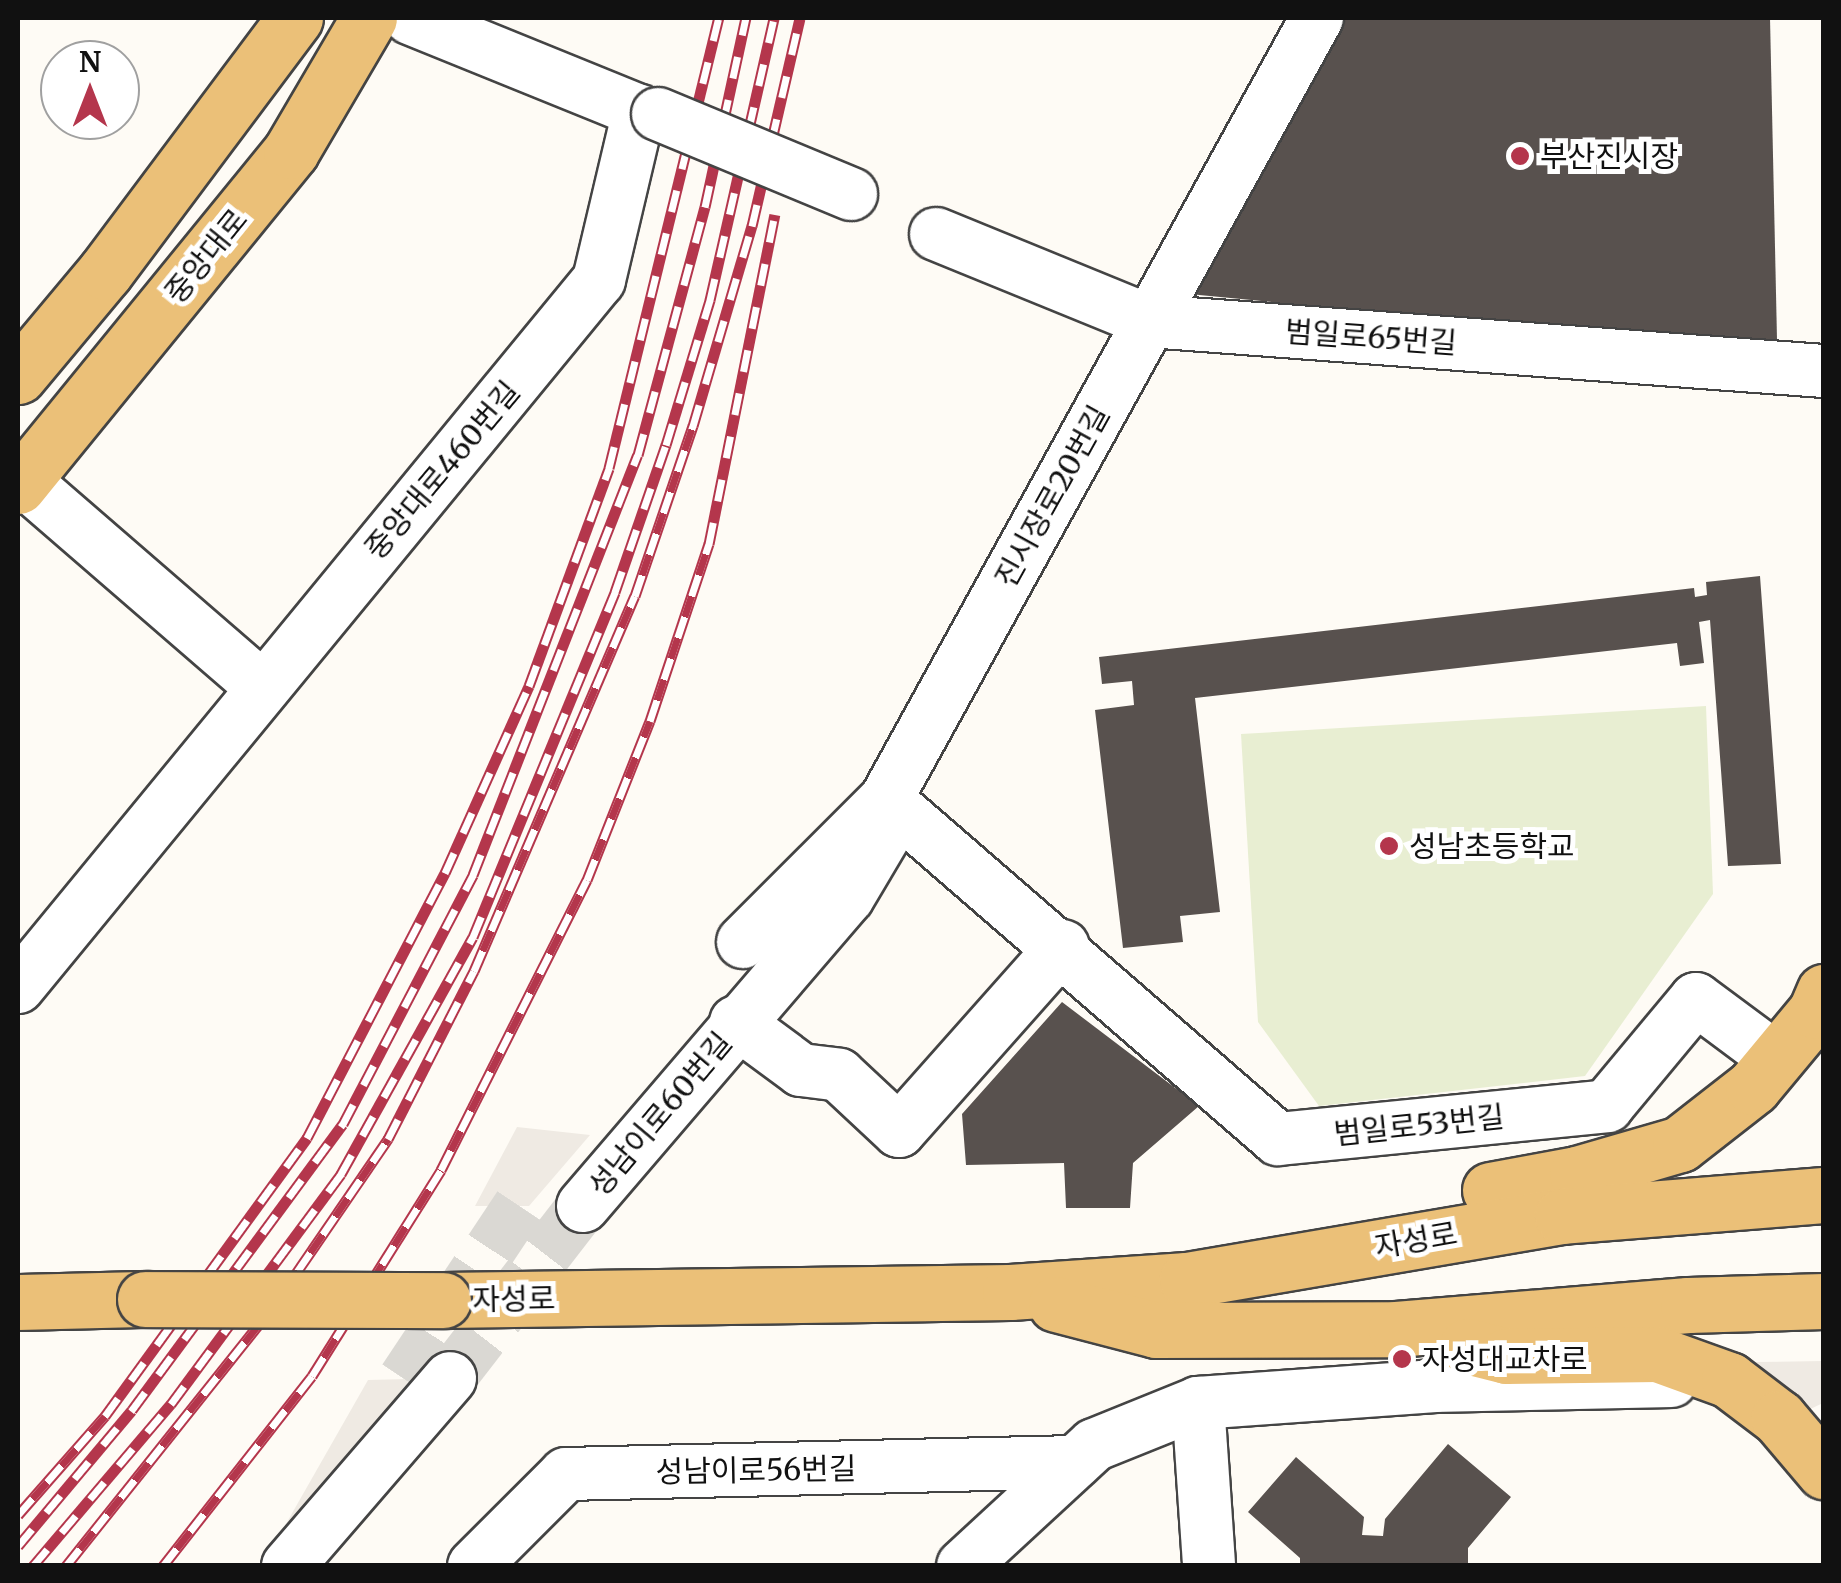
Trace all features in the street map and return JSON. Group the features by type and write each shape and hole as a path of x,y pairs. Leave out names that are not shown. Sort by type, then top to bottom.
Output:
{"main road":[{"path":"18,376 105,272 295,18"},
{"name":"중앙대로","path":"20,483 291,151 369,18"},
{"path":"291,151 370,79 410,18"},
{"path":"1187,1280 1328,1228 1577,1174 1680,1144 1778,1060 1824,992"},
{"name":"자성로","path":"18,1302 1010,1292 1187,1280 1562,1216 1824,1195"},
{"name":"자성로","path":"1010,1292 1156,1330 1396,1328 1824,1301"},
{"path":"1396,1328 1506,1356 1656,1354 1729,1380 1779,1418 1824,1471"}],"street":[{"name":"중앙대로460번길","path":"18,987 600,280 639,111 410,18"},
{"name":"진시장로20번길","path":"743,942 893,805 1150,321 1317,18"},
{"path":"658,114 851,194"},
{"name":"범일로65번길","path":"936,234 1150,321 1824,371"},
{"name":"중앙대로","path":"20,483 262,687"},
{"name":"범일로53번길","path":"893,805 1063,946 1278,1139 1607,1106 1696,999 1778,1060"},
{"name":"성남이로60번길","path":"583,1206 736,1022 848,898 893,805"},
{"name":"성남이로60번길","path":"736,1022 801,1070 839,1075 899,1132 1063,946"},
{"path":"288,1565 450,1378"},
{"path":"963,1566 1094,1445 1198,1403 1434,1386 1729,1380"},
{"path":"1198,1403 1209,1566"},
{"name":"성남이로56번길","path":"474,1566 566,1474 1075,1462"}],"green space":[{"path":"1706,706 1713,894 1585,1076 1319,1106 1258,1022 1241,734"}],"shaded area":[{"path":"517,1127 590,1135 529,1206 475,1206"},
{"path":"1823,1361 1823,1403 1802,1413 1755,1362"},
{"path":"450,1378 288,1565 262,1566 368,1380"}],"building":[{"name":"부산진시장","path":"1343,18 1770,18 1777,339 1764,350 1189,294"},
{"path":"1760,576 1781,864 1728,866 1710,620 1699,622 1704,663 1680,666 1677,643 1195,698 1220,912 1180,916 1183,942 1123,948 1095,710 1134,705 1132,681 1102,684 1099,657 1694,588 1695,597 1707,595 1706,582"},
{"path":"1062,1002 1199,1106 1133,1163 1130,1208 1066,1208 1064,1163 966,1165 962,1114"},
{"path":"1448,1444 1511,1497 1468,1548 1468,1566 1300,1566 1300,1558 1248,1512 1296,1457 1364,1517 1362,1535 1383,1536 1385,1519"}],"tunnel":[{"path":"404,1379 519,1206"},
{"path":"450,1378 583,1206"}],"railway":[{"path":"18,1515 105,1416 307,1138 445,873 529,686 609,468 719,18"},
{"path":"18,1546 132,1410 343,1124 473,875 638,455 705,207 746,18"},
{"path":"33,1566 171,1404 341,1174 473,937 615,592 666,445 710,300 774,18"},
{"path":"66,1566 273,1307 388,1139 474,971 635,596 693,426 752,226 800,18"},
{"path":"163,1566 312,1376 441,1170 587,880 650,721 709,544 775,215"}],"place":[{"name":"부산진시장","path":"1520,156"},
{"name":"성남초등학교","path":"1389,846"},
{"name":"자성대교차로","path":"1402,1359"}]}
